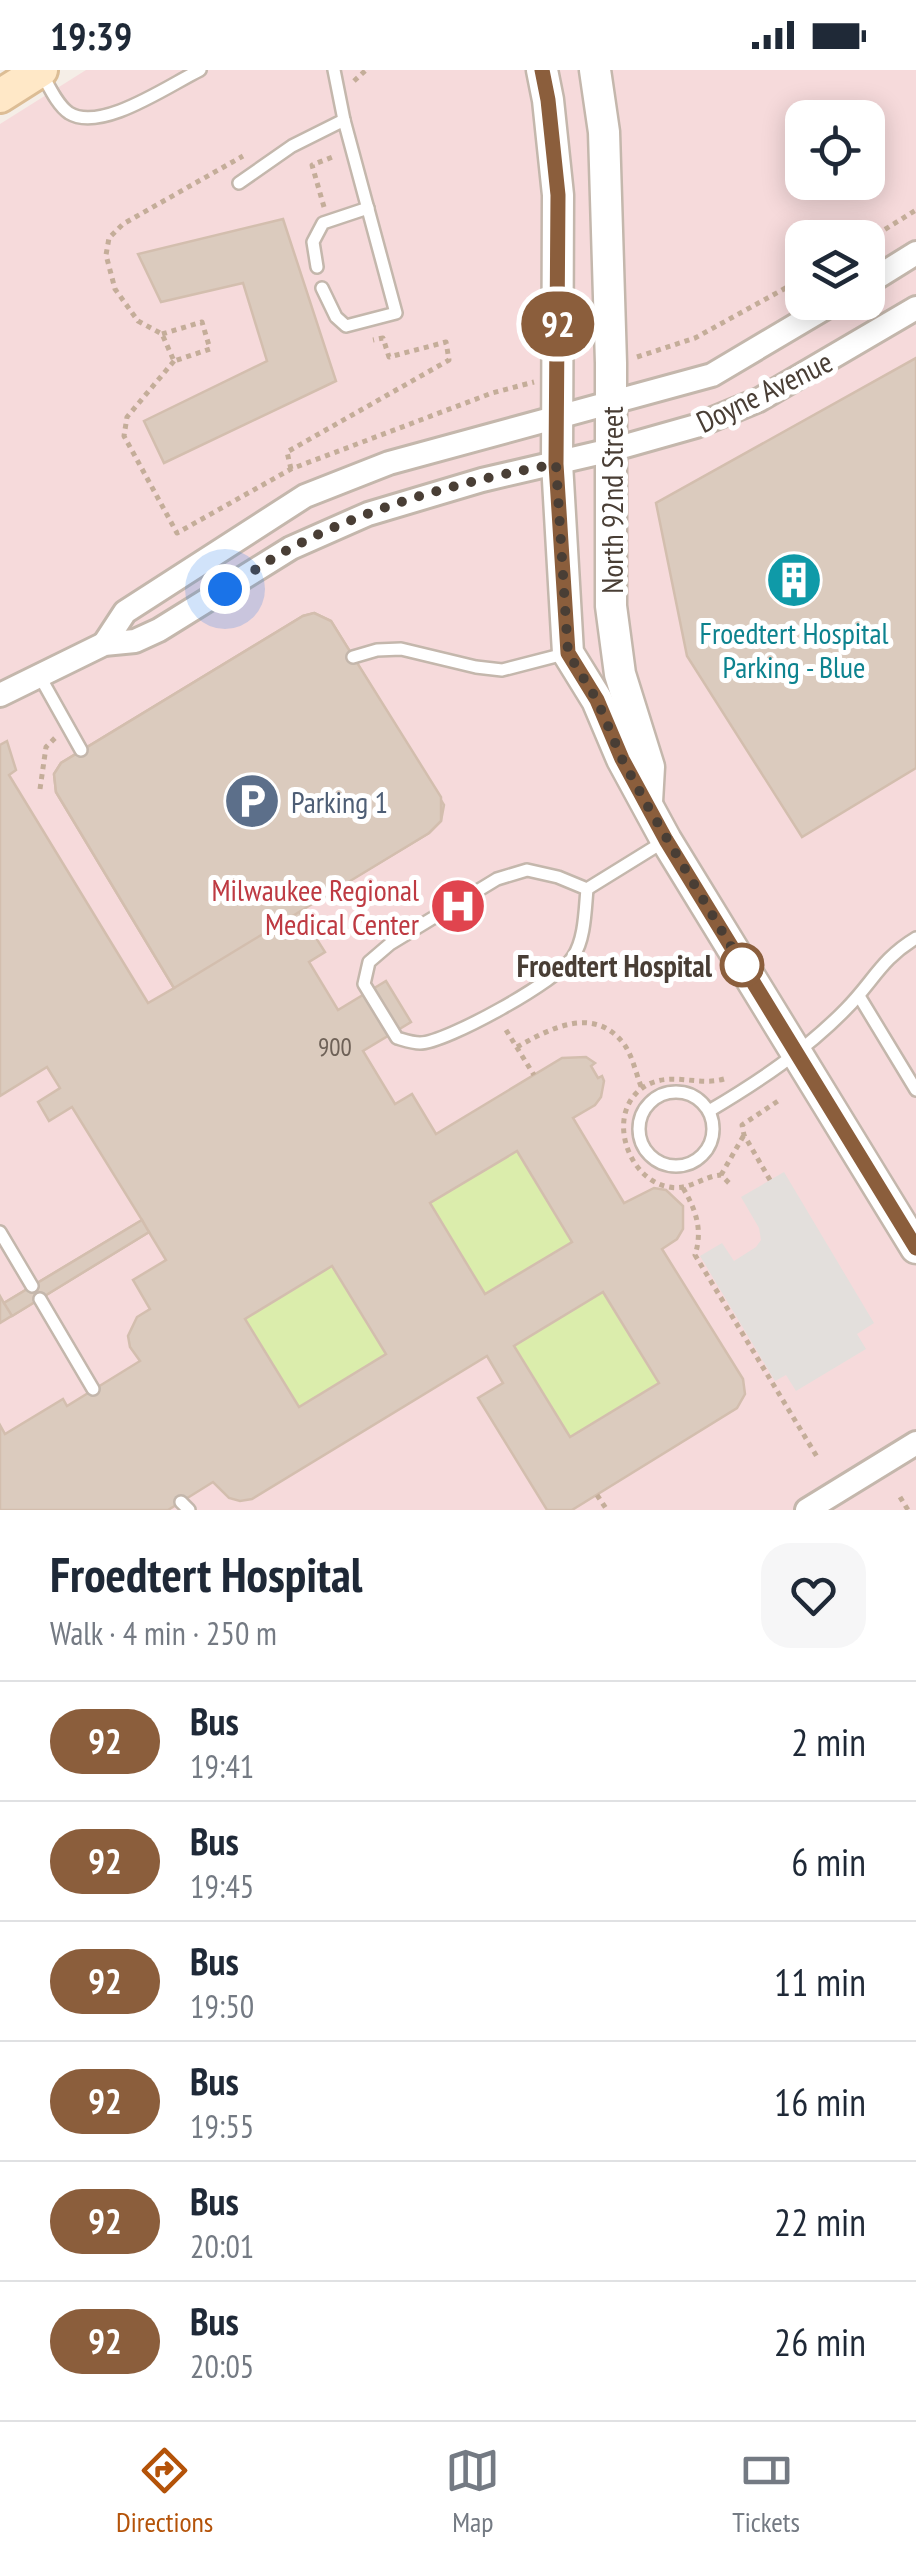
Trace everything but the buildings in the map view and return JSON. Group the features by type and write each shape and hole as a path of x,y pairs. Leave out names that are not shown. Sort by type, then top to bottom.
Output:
{"main road":[{"path":"0,96 40,70"}],"street":[{"name":"North 92nd Street","path":"542,70 558,195 556,464 568,653 597,700 622,759 666,840 912,1234"},
{"name":"North 92nd Street","path":"595,70 604,132 611,606 620,674 649,767 647,805"},
{"path":"885,272 916,253"},
{"name":"Doyne Avenue","path":"0,695 104,644 135,641 160,630 291,548 368,514 482,480 696,426 759,400 916,308"},
{"name":"Doyne Avenue","path":"104,644 125,612 305,496 389,463 712,375 805,320"},
{"path":"807,1510 916,1443"}],"lane":[{"path":"40,70 68,112 88,120 112,115 200,70"},
{"path":"322,288 336,317 346,326 396,313 334,70"},
{"path":"239,183 292,146 344,120"},
{"path":"317,268 313,242 323,223 368,208"},
{"path":"353,657 401,649 476,668 502,670 568,653"},
{"path":"38,675 81,750"},
{"path":"587,889 666,840"},
{"path":"527,870 587,889 584,923 574,957 550,979 446,1038 419,1044 398,1038 364,984 370,962 390,944 497,879 527,870"},
{"path":"710,1111 768,1076 859,996 892,953 916,938"},
{"path":"859,996 916,1090"},
{"path":"686,1092 710,1111 712,1141 697,1160 672,1166 650,1156 643,1146 639,1122 652,1101 662,1094 686,1092"},
{"path":"0,1232 32,1286"},
{"path":"40,1299 94,1389"}],"path":[{"path":"342,99 358,74 366,70"},
{"path":"174,361 162,334 138,322 123,304 106,255 109,238 123,224 258,148"},
{"path":"885,229 916,210"},
{"path":"652,353 695,338 785,288"},
{"path":"162,334 202,322 210,350 174,361 127,417 124,436 178,534 290,469 492,392 527,384"},
{"path":"40,788 46,746 56,740 46,723"},
{"path":"589,972 620,969 672,978 702,970 714,962"},
{"path":"518,1047 565,1024 598,1026 612,1032 625,1045 642,1089"},
{"path":"506,1030 534,1075"},
{"path":"735,1073 712,1082 680,1077 661,1080 642,1089 628,1109 625,1146 644,1176 656,1184 684,1188 721,1175 744,1135"},
{"path":"770,1180 744,1135 742,1124 781,1099"},
{"path":"721,1175 729,1183"},
{"path":"684,1188 697,1218 700,1240 695,1254 819,1460"},
{"path":"597,1495 607,1510"},
{"path":"900,1497 908,1510"}],"shaded area":[{"name":"Milwaukee Regional Medical Center","path":"86,70 916,70 916,1510 0,1510 0,124"},
{"path":"784,1172 874,1323 857,1334 866,1349 796,1391 786,1375 775,1381 700,1256 722,1243 734,1261 756,1247 761,1240 759,1228 741,1197"}],"green space":[{"path":"517,1151 572,1242 485,1294 430,1203"},
{"path":"332,1266 386,1354 299,1407 245,1319"},
{"path":"603,1292 659,1383 570,1437 514,1346"}],"bus line":[{"name":"92","path":"542,70 558,195 556,464 568,653 597,700 622,759 666,840 916,1248"}],"place":[{"name":"Froedtert Hospital Parking - Blue","path":"794,580"},
{"name":"Parking 1","path":"252,801"},
{"name":"Milwaukee Regional Medical Center","path":"458,906"},
{"name":"Froedtert Hospital","path":"742,965"}],"route":[{"path":"225,589 291,548 368,514 482,480 556,464 568,653 597,700 622,759 666,840 748,975 742,965"}]}
